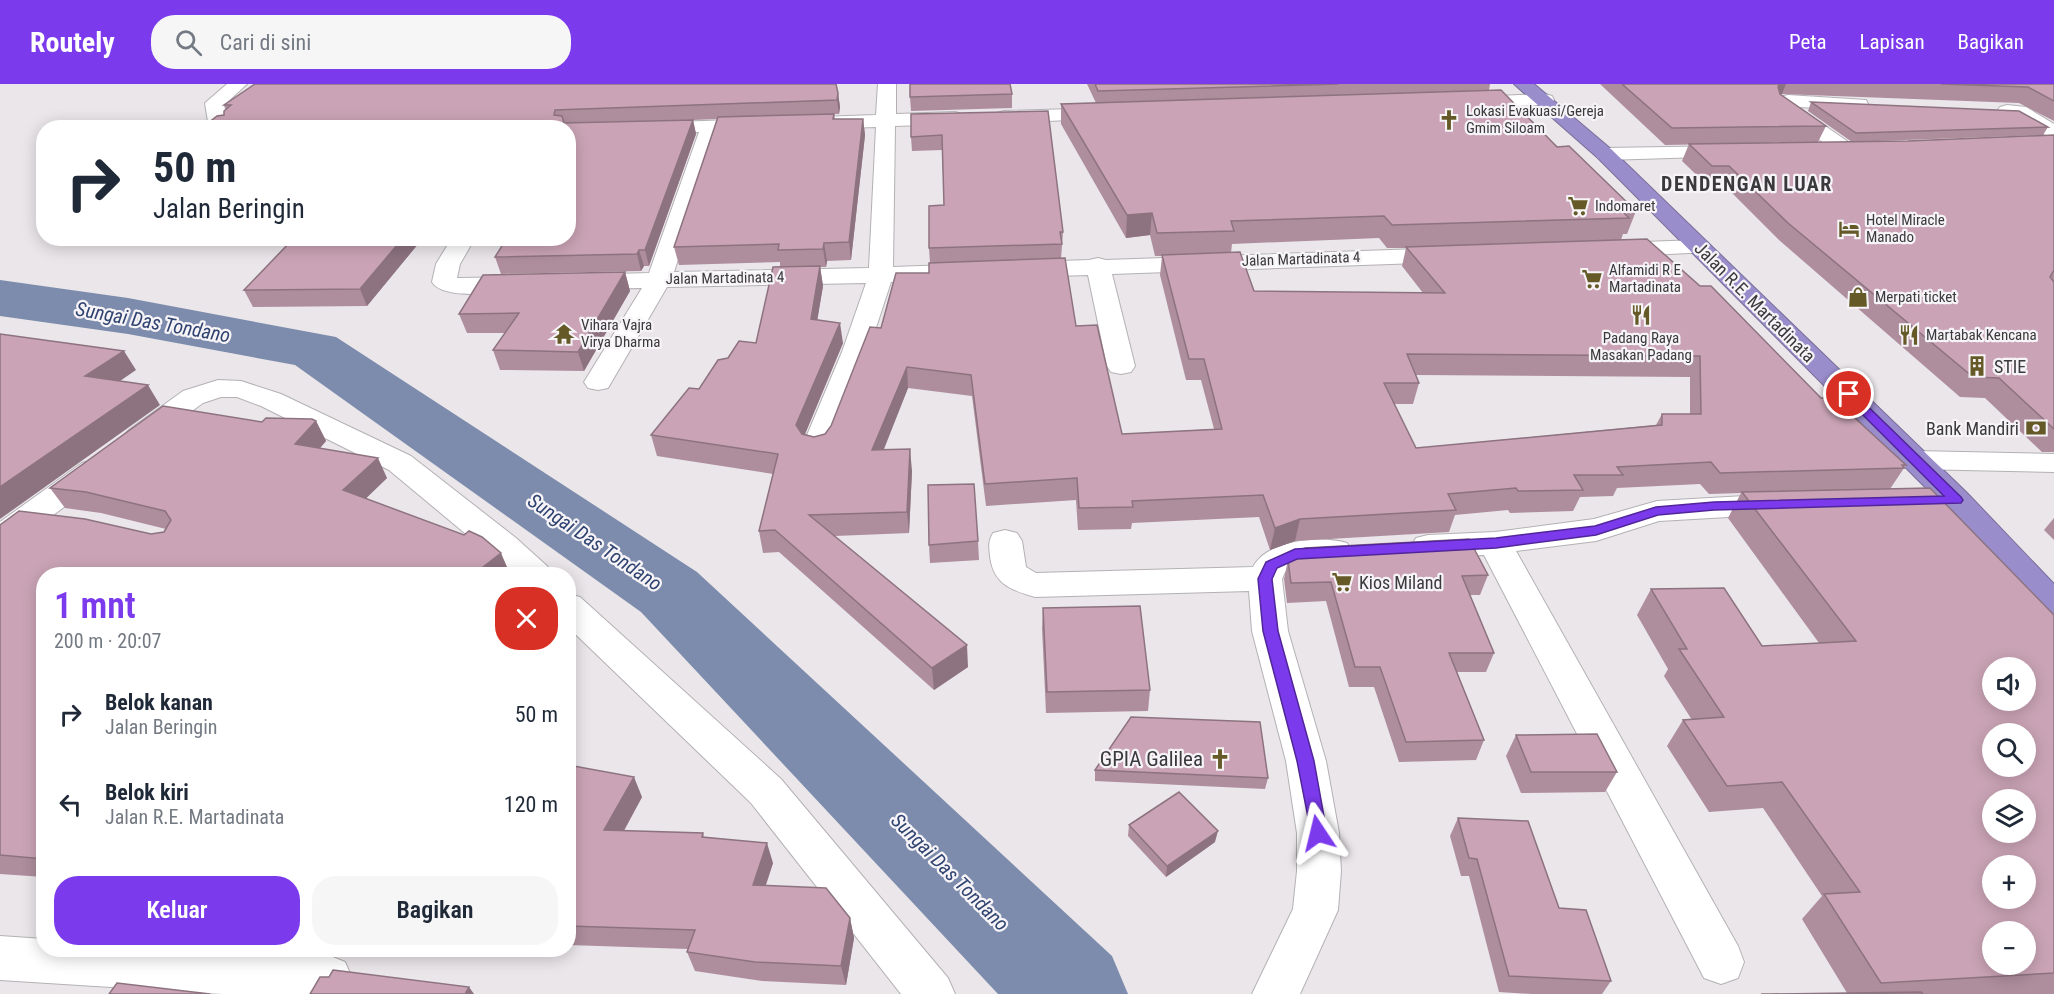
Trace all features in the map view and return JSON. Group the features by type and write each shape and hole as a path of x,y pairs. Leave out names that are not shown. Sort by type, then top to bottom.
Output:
{"highway":[{"name":"Jalan R.E. Martadinata","path":"1523,84 1545,100 1605,154 1956,500 2054,606"}],"street":[{"path":"216,120 214,103 238,84"},
{"path":"817,447 855,352 881,274 887,84"},
{"path":"1451,103 1545,100"},
{"path":"1847,150 1781,104 1782,102 1873,105"},
{"path":"1984,110 2019,111 2054,132"},
{"path":"576,130 1122,113"},
{"path":"598,382 659,280 711,127"},
{"path":"2031,144 2054,143"},
{"path":"1813,150 1868,150"},
{"path":"1605,154 1747,152"},
{"name":"Jalan Martadinata 4","path":"459,246 448,264 444,282 455,286 1475,254"},
{"path":"1593,250 1699,247"},
{"path":"1098,266 1121,366"},
{"path":"0,538 193,397 218,387 232,388 271,400 400,463 527,567"},
{"path":"1915,460 2054,464"},
{"path":"1910,501 1956,500"},
{"path":"1276,994 1315,910 1319,871 1318,833 1306,761 1270,631 1265,579 1271,565 1295,554 1496,543 1596,530 1656,511 1714,506 1807,504"},
{"path":"27,517 69,522"},
{"path":"1005,542 1009,572 1016,580 1035,585 1265,579"},
{"path":"1496,543 1721,962"},
{"path":"576,613 766,791 931,994"},
{"path":"0,958 328,978 321,994"}],"building":[{"path":"255,84 836,84 838,93 837,100 555,110 554,115 562,116 563,120 212,120 224,115 224,111 231,105 224,105"},
{"path":"910,84 1010,84 1012,94 910,97"},
{"path":"1095,84 1338,84 1098,91"},
{"path":"1622,84 1779,84 1780,94 1826,126 1672,128"},
{"path":"1941,84 2054,84 2054,101 2028,87"},
{"path":"1501,90 1557,147 1569,146 1636,211 1622,211 1629,218 1392,225 1384,216 1231,221 1234,231 1157,233 1152,213 1127,215 1061,104"},
{"path":"1811,102 2019,111 2048,127 1856,133"},
{"path":"1048,111 1063,232 1060,232 1062,244 929,248 929,206 944,205 942,135 911,137 911,114"},
{"path":"834,114 833,119 863,119 849,242 824,243 823,249 778,250 779,244 674,247 718,117"},
{"path":"693,120 645,250 639,250 637,254 495,257 502,246 576,246 576,123"},
{"path":"2054,135 2054,270 2050,277 2054,282 2054,429 1999,378 1973,377 1788,223 1729,166 1712,166 1689,144 1908,141"},
{"path":"1647,239 1700,286 1711,286 1821,398 1833,398 1906,465 1902,465 1904,468 1720,473 1711,462 1617,467 1623,475 1574,475 1583,490 1518,491 1516,488 1448,494 1456,510 1300,519 1275,528 1263,495 1132,501 1133,507 1079,508 1077,478 985,484 971,375 907,367 872,450 910,449 907,512 809,515 967,645 932,668 775,530 759,531 778,454 651,435 689,388 699,389 718,360 728,358 739,341 756,343 773,267 820,266 811,319 840,323 796,425 802,434 814,437 825,434 831,426 870,327 881,328 896,273 929,273 929,263 1065,258 1076,326 1097,325 1122,434 1222,429 1204,359 1189,359 1162,255 1240,252 1254,291 1445,293 1406,247","holes":["1407,354 1700,356 1701,414 1662,414 1662,425 1416,448 1384,383 1419,383"]},
{"path":"286,246 396,246 360,289 244,290"},
{"path":"625,272 578,352 493,350 519,313 459,314 483,275"},
{"path":"0,334 124,351 85,376 148,385 0,487"},
{"path":"163,406 262,422 266,418 312,419 316,421 295,444 378,458 343,490 464,535 469,531 482,537 501,553 483,567 36,567 36,858 0,855 0,525 19,511 85,519 151,534 164,532 171,520 165,511 86,492 50,488"},
{"path":"974,484 978,541 929,545 928,485"},
{"path":"1930,488 2054,615 2054,973 2036,974 2036,921 1982,921 1982,975 2019,975 1881,983 1824,894 1860,892 1782,782 1727,786 1683,720 1724,717 1679,649 1687,649 1651,589 1724,588 1762,646 1856,641 1742,492"},
{"path":"1469,539 1488,575 1462,576 1494,653 1449,653 1484,740 1406,742 1380,667 1355,667 1331,582 1291,583 1288,560 1291,554 1305,548"},
{"path":"1140,606 1150,690 1047,692 1043,608"},
{"path":"1131,717 1260,722 1268,778 1095,770"},
{"path":"1597,734 1617,772 1531,772 1516,735"},
{"path":"576,766 634,777 604,830 703,833 702,837 767,843 753,885 826,888 850,918 841,966 755,962 687,952 695,930 576,926"},
{"path":"1179,792 1218,831 1167,866 1129,825"},
{"path":"1458,818 1528,821 1559,908 1586,910 1611,981 1509,976 1477,859 1469,858"},
{"path":"333,970 469,987 465,994 310,994 320,977 329,977"},
{"path":"117,983 210,994 109,994"},
{"path":"1921,992 1923,994 1770,994"}],"waterway":[{"name":"Sungai Das Tondano","path":"0,298 128,316 314,350 669,592 1073,994"}],"place":[{"name":"Lokasi Evakuasi/Gereja Gmim Siloam","path":"1449,120"},
{"name":"Indomaret","path":"1578,206"},
{"name":"Hotel Miracle Manado","path":"1849,229"},
{"name":"Alfamidi R E Martadinata","path":"1592,279"},
{"name":"Merpati ticket","path":"1858,297"},
{"name":"Padang Raya Masakan Padang","path":"1641,315"},
{"name":"Vihara Vajra Virya Dharma","path":"564,334"},
{"name":"Martabak Kencana","path":"1909,335"},
{"name":"STIE","path":"1977,366"},
{"name":"Bank Mandiri","path":"2036,428"},
{"name":"Kios Miland","path":"1342,582"},
{"name":"GPIA Galilea","path":"1220,759"}],"district":[{"name":"DENDENGAN LUAR","path":"1747,184"}],"route":[{"path":"1318,833 1306,761 1270,631 1265,579 1271,565 1295,554 1496,543 1596,530 1656,511 1676,509 1956,500 1849,394"}]}
